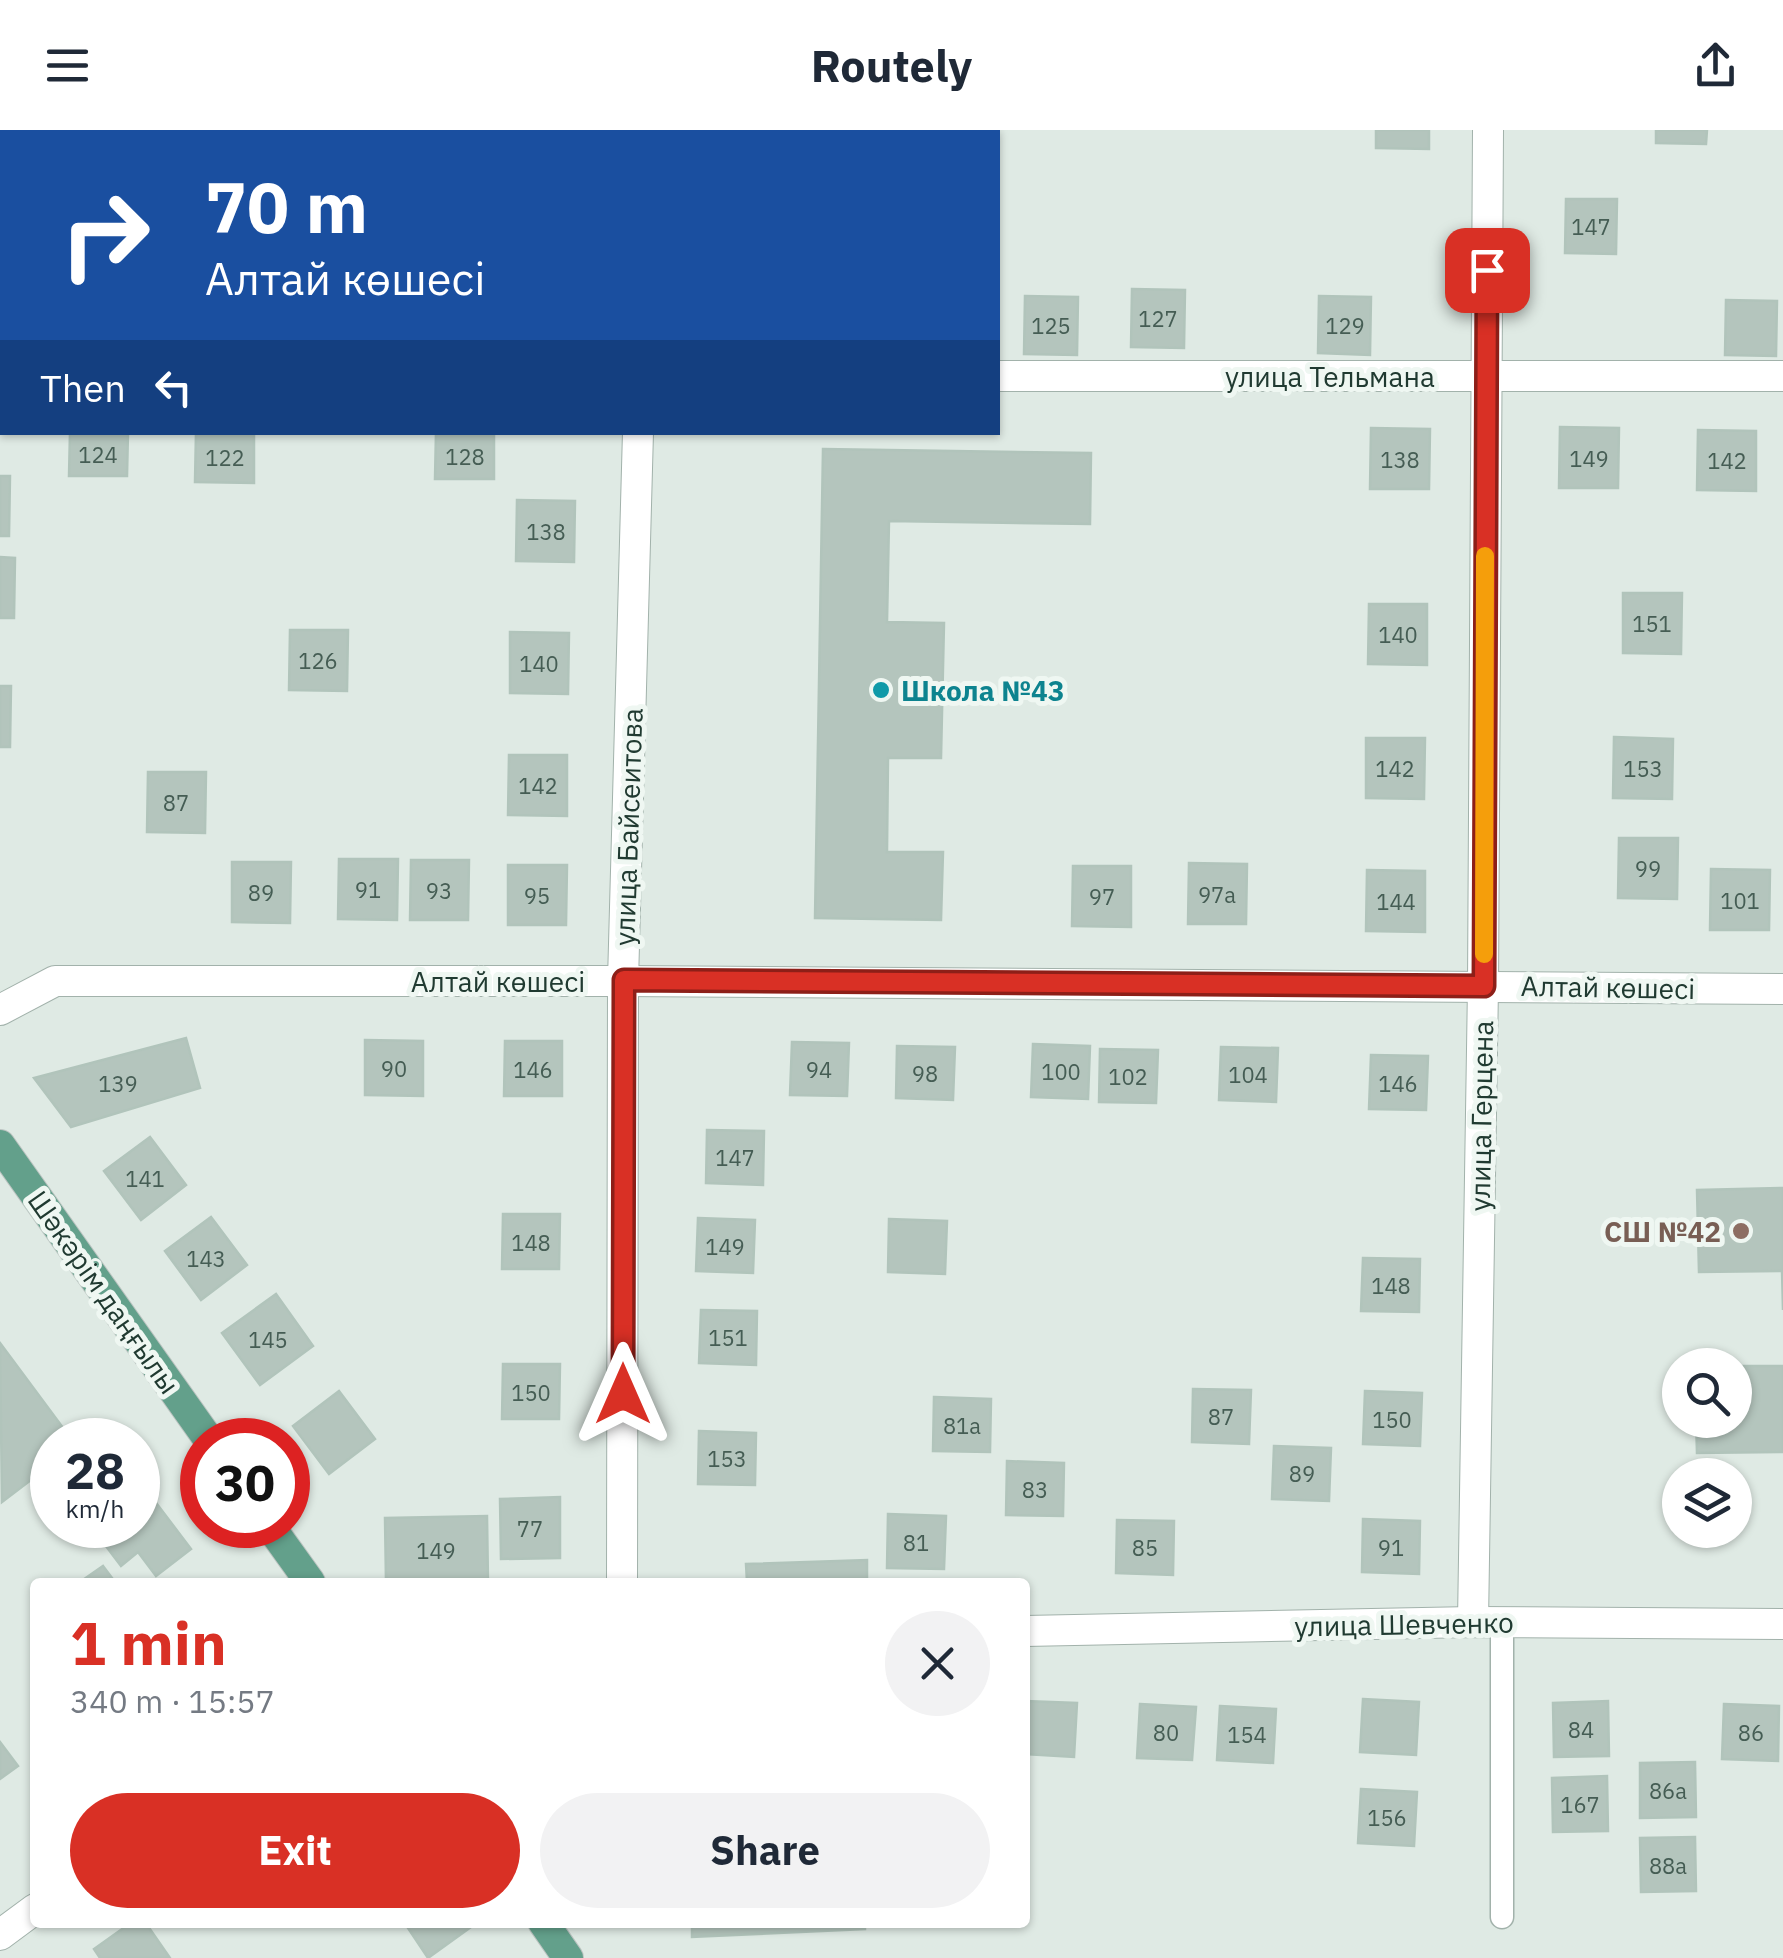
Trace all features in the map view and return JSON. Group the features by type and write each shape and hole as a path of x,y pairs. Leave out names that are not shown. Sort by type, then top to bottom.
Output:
{"main road":[{"name":"Шәкәрім даңғылы","path":"0,1144 193,1418"},
{"path":"286,1548 307,1578"},
{"path":"548,1928 568,1958"}],"street":[{"name":"улица Герцена","path":"1488,130 1484,986 1488,1622"},
{"name":"улица Тельмана","path":"1000,376 1783,376"},
{"name":"улица Байсеитова","path":"622,1578 624,980 638,435"},
{"name":"Алтай көшесі","path":"0,1010 55,981 624,980 1783,989"},
{"name":"улица Шевченко","path":"1030,1630 1488,1622 1783,1624"},
{"path":"0,1935 30,1913"}],"lane":[{"path":"1488,1622 1502,1917"}],"building":[{"path":"1376,130 1429,130 1429,149 1376,148"},
{"path":"1656,130 1707,130 1706,144 1656,143"},
{"path":"1566,199 1617,199 1616,254 1565,253"},
{"path":"1132,289 1185,290 1184,348 1131,347"},
{"path":"1025,296 1078,297 1077,355 1024,354"},
{"path":"1319,296 1371,297 1370,355 1318,353"},
{"path":"1726,300 1777,301 1776,356 1725,355"},
{"path":"1560,427 1619,428 1618,488 1559,488"},
{"path":"1371,428 1430,429 1429,489 1370,489"},
{"path":"1698,430 1756,431 1756,491 1697,490"},
{"path":"70,435 128,435 127,476 69,476"},
{"path":"196,435 254,435 254,483 195,482"},
{"path":"436,435 494,435 494,479 435,479"},
{"name":"Школа №43","path":"823,449 1091,453 1090,524 889,521 887,622 944,623 941,758 888,758 887,852 943,852 941,920 815,918"},
{"path":"0,476 10,476 9,536 0,536"},
{"path":"517,500 575,501 574,562 516,561"},
{"path":"0,557 15,558 14,618 0,618"},
{"path":"1623,593 1682,593 1681,654 1623,653"},
{"path":"1369,604 1427,604 1427,665 1368,664"},
{"path":"290,630 348,630 347,691 289,690"},
{"path":"510,632 569,633 568,694 510,693"},
{"path":"0,686 11,686 10,747 0,747"},
{"path":"1614,737 1673,739 1672,799 1613,798"},
{"path":"1366,738 1425,738 1424,799 1366,798"},
{"path":"509,755 567,755 567,816 508,815"},
{"path":"148,772 206,772 205,833 147,832"},
{"path":"1619,838 1678,838 1677,899 1618,898"},
{"path":"339,859 398,859 397,920 338,919"},
{"path":"411,860 469,860 468,920 410,920"},
{"path":"232,862 291,862 290,923 232,922"},
{"path":"1189,863 1247,864 1246,924 1188,924"},
{"path":"508,865 567,865 566,925 508,925"},
{"path":"1073,866 1131,866 1131,927 1072,926"},
{"path":"1711,869 1770,870 1769,930 1710,930"},
{"path":"1367,870 1425,871 1425,932 1366,931"},
{"path":"186,1038 200,1088 71,1127 34,1078"},
{"path":"365,1040 423,1041 423,1096 365,1095"},
{"path":"505,1041 562,1041 562,1096 504,1096"},
{"path":"792,1042 849,1043 847,1096 790,1095"},
{"path":"1033,1044 1090,1046 1088,1099 1031,1097"},
{"path":"897,1046 955,1047 953,1100 896,1098"},
{"path":"1221,1047 1278,1048 1276,1102 1219,1100"},
{"path":"1100,1049 1158,1050 1156,1103 1099,1102"},
{"path":"1371,1055 1428,1056 1426,1110 1369,1109"},
{"path":"707,1130 764,1131 763,1185 706,1183"},
{"path":"150,1137 186,1185 141,1220 104,1171"},
{"name":"СШ №42","path":"1783,1188 1783,1310 1782,1271 1699,1272 1697,1190"},
{"path":"503,1214 560,1214 559,1269 502,1269"},
{"path":"211,1217 247,1265 201,1300 165,1251"},
{"path":"698,1218 755,1220 753,1273 696,1271"},
{"path":"889,1219 947,1221 945,1274 888,1272"},
{"path":"1363,1258 1420,1259 1419,1312 1361,1311"},
{"path":"276,1294 313,1346 260,1385 222,1333"},
{"path":"701,1310 757,1311 756,1365 699,1363"},
{"path":"0,1343 56,1418 30,1418 30,1481 2,1502"},
{"path":"503,1364 560,1364 559,1419 502,1419"},
{"path":"1752,1366 1783,1366 1783,1452 1697,1453 1697,1438 1752,1438"},
{"path":"1193,1389 1251,1390 1249,1444 1192,1442"},
{"path":"339,1391 375,1439 329,1474 310,1449 310,1418 304,1418"},
{"path":"1365,1391 1422,1393 1420,1446 1363,1444"},
{"path":"934,1397 991,1399 990,1452 933,1451"},
{"path":"699,1431 756,1433 755,1485 698,1484"},
{"path":"1274,1446 1331,1448 1329,1501 1272,1499"},
{"path":"1007,1461 1064,1463 1063,1516 1006,1515"},
{"path":"560,1497 560,1558 501,1559 500,1499"},
{"path":"160,1508 180,1534 180,1548 191,1549 156,1576 138,1552 121,1566 107,1548 160,1548"},
{"path":"888,1514 946,1516 944,1569 887,1568"},
{"path":"487,1516 488,1578 386,1578 385,1518"},
{"path":"1363,1519 1420,1521 1419,1574 1362,1572"},
{"path":"1117,1520 1174,1521 1173,1575 1116,1573"},
{"path":"867,1560 867,1578 747,1578 746,1564"},
{"path":"103,1566 112,1578 86,1578"},
{"path":"1363,1699 1419,1702 1416,1755 1360,1752"},
{"path":"1030,1701 1077,1703 1074,1757 1030,1754"},
{"path":"1608,1701 1609,1756 1554,1757 1553,1703"},
{"path":"1140,1704 1196,1707 1192,1760 1137,1758"},
{"path":"1724,1704 1779,1706 1778,1761 1722,1759"},
{"path":"1220,1706 1276,1709 1273,1763 1217,1760"},
{"path":"0,1742 18,1766 0,1779"},
{"path":"1695,1762 1696,1817 1640,1818 1640,1763"},
{"path":"1607,1776 1608,1831 1553,1832 1552,1778"},
{"path":"1361,1789 1417,1792 1414,1846 1358,1843"},
{"path":"1695,1837 1696,1891 1641,1892 1640,1838"},
{"path":"124,1928 149,1928 170,1958 100,1958 94,1949"},
{"path":"408,1928 469,1928 428,1958"},
{"path":"692,1928 865,1928 865,1929 692,1937"}],"slow traffic":[{"path":"1484,954 1485,556"}],"place":[{"name":"Школа №43","path":"881,690"},
{"name":"СШ №42","path":"1741,1231"}],"route":[{"path":"623,1394 624,980 1484,986 1487,270"}]}
